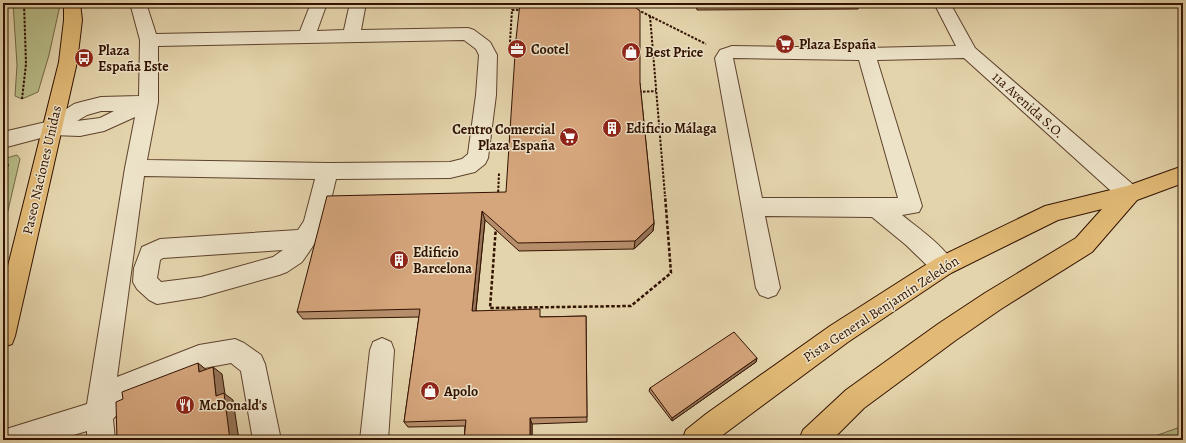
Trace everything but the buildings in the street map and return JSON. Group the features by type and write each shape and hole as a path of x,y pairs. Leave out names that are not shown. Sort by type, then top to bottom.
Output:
{"main road":[{"name":"Paseo Naciones Unidas","path":"3,336 68,62 73,20 72,3"},
{"name":"Pista General Benjamín Zeledón","path":"696,440 715,423 839,334 943,266 1053,212 1129,194 1183,174"},
{"name":"Pista General Benjamín Zeledón","path":"813,440 855,400 947,332 992,301 1084,245 1129,194"}],"street":[{"path":"101,440 99,414 135,168 148,102 149,40 138,3"},
{"path":"306,38 319,3"},
{"path":"351,37 358,3"},
{"name":"11a Avenida S.O.","path":"942,3 968,52 1129,194"},
{"path":"135,168 328,171 450,170 468,166 478,158 486,95 488,55 484,46 468,34 149,40"},
{"path":"768,288 724,58 726,54 732,52 866,54 968,52"},
{"path":"752,207 877,208 911,206 866,54"},
{"path":"3,140 52,128 80,129 104,124 148,102"},
{"path":"305,239 160,248 150,254 146,268 145,282 157,293 201,287 279,265 294,255 305,239 314,224 328,171"},
{"path":"877,208 914,238 943,266"},
{"path":"374,440 382,350"},
{"path":"12,440 99,414 128,384 199,357 235,351 252,364 267,440"}],"path":[{"path":"22,99 24,90 26,43 24,3"},
{"path":"630,8 638,8 650,16 726,54"},
{"path":"509,48 512,10 528,10"},
{"path":"496,222 490,308 631,306 671,273 650,16"},
{"path":"639,92 656,91"},
{"path":"3,186 9,163"},
{"path":"498,198 500,166"}],"green space":[{"path":"13,3 59,3 60,5 49,55 38,92 22,99 15,96 17,65"},
{"path":"17,155 20,159 3,232 3,159"},
{"path":"1183,426 1183,440 1144,440"}],"place":[{"name":"Plaza España","path":"785,44"},
{"name":"Cootel","path":"517,49"},
{"name":"Best Price","path":"631,52"},
{"name":"Plaza España Este","path":"84,58"},
{"name":"Edificio Málaga","path":"612,128"},
{"name":"Centro Comercial Plaza España","path":"569,137"},
{"name":"Edificio Barcelona","path":"399,260"},
{"name":"Apolo","path":"430,391"},
{"name":"McDonald's","path":"185,405"}]}
